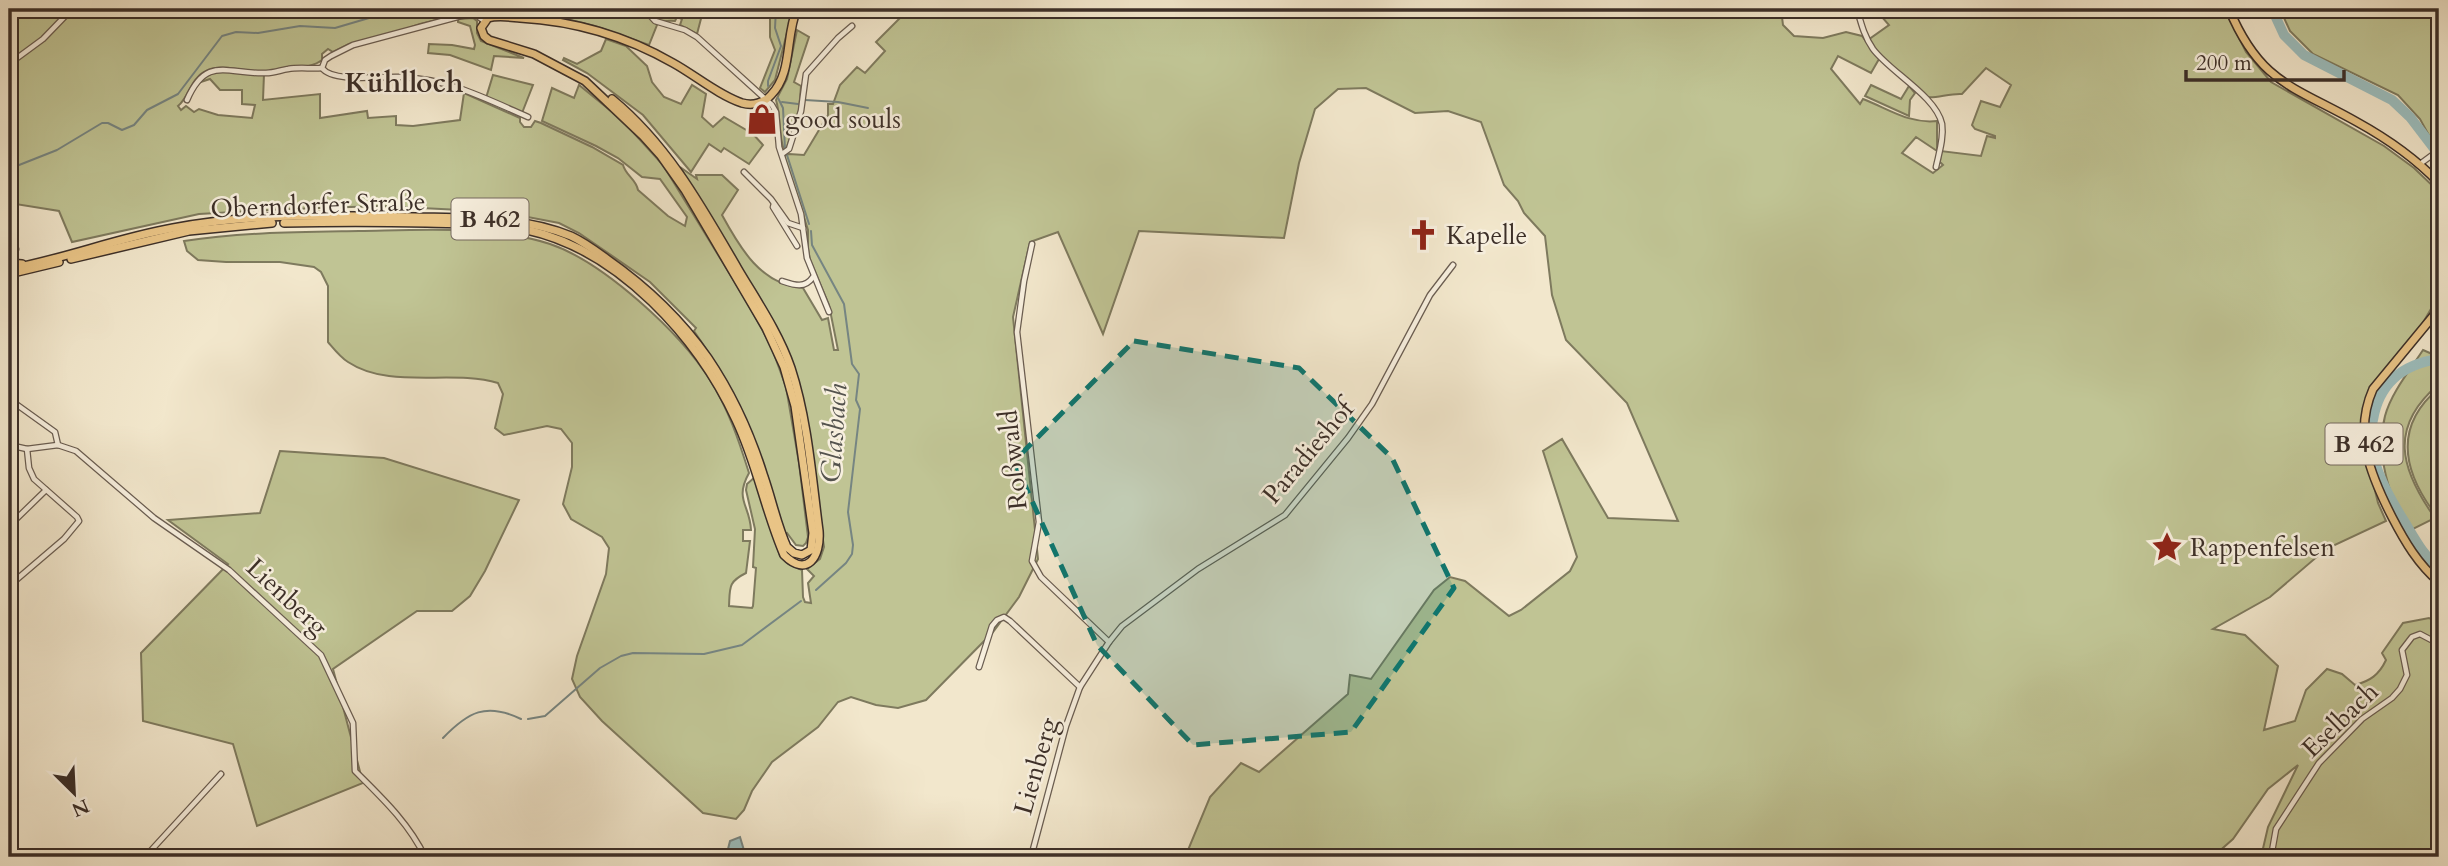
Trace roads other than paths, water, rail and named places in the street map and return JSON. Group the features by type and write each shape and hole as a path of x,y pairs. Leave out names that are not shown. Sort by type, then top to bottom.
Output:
{"main road":[{"path":"484,21 496,16 523,18 591,29 657,54 738,101 755,104 767,99 781,81 791,26 797,9"},
{"path":"2229,9 2244,42 2256,59 2282,83 2359,123 2419,165 2439,183"},
{"name":"Oberndorfer Straße","path":"30,267 148,233 241,219 331,216 472,218 526,223 574,237 645,286 663,302 695,340 724,383 741,416 757,455 787,547 802,555 811,550 813,533 795,406 779,352 719,247 669,167 643,135 596,90 570,71 534,54 487,39 481,30 484,21"},
{"path":"9,263 30,267"},
{"name":"B 462","path":"9,271 30,267"},
{"name":"B 462","path":"2439,309 2379,379 2367,403 2363,428 2367,457 2381,494 2410,551 2439,582"}],"street":[{"path":"9,64 43,39 72,9"},
{"path":"644,9 655,21 678,27 697,37 767,99 776,112 777,138 803,228 807,258 829,312"},
{"path":"1857,9 1863,33 1872,48 1929,102 1940,117 1941,145 1936,167"},
{"path":"322,68 325,60 353,45 452,18 475,14 484,21"},
{"path":"782,154 789,149 801,111 806,74 852,26"},
{"path":"187,100 198,79 216,70 268,73 290,68 322,68 332,76 431,80 461,88 528,117"},
{"path":"2419,165 2439,150"},
{"path":"744,172 788,223 803,228"},
{"path":"774,204 772,207 797,246"},
{"name":"Roßwald","path":"1032,244 1017,332 1039,522 1032,561 1041,577 1109,642"},
{"path":"9,250 16,249"},
{"name":"Paradieshof","path":"1109,642 1140,612 1198,569 1285,515 1340,449 1372,404 1430,295 1454,265"},
{"path":"782,281 805,285 813,276"},
{"path":"9,399 55,432 58,445 27,449 9,445"},
{"name":"Lienberg","path":"58,445 76,451 155,518 229,570 321,655 353,723 355,771 392,808 418,842 425,857"},
{"path":"9,586 78,524 77,517 30,474 27,449"},
{"path":"9,526 46,490"},
{"name":"Lienberg","path":"979,667 992,626 1004,617 1080,687"},
{"name":"Eselbach","path":"2271,857 2276,829 2319,763 2362,719 2392,698 2400,689 2407,675 2402,650 2412,637 2420,634 2439,644"},
{"name":"Lienberg","path":"1031,857 1066,726 1080,687 1109,642"},
{"path":"145,857 220,774"}],"water":[{"path":"740,837 746,857 726,857 730,841"}],"waterway":[{"path":"9,169 57,150 102,123 122,130 134,125 147,110 178,94 222,36 236,32 258,33 300,26 335,28 369,18 425,17 461,9"},
{"path":"610,9 645,14"},
{"path":"656,11 673,9"},
{"name":"Glasbach","path":"768,86 781,46 775,28 776,9"},
{"path":"2272,9 2284,35 2304,55 2392,100 2410,117 2439,155"},
{"name":"Glasbach","path":"778,98 783,108 785,149"},
{"path":"805,100 838,102 868,108"},
{"path":"782,102 798,104"},
{"name":"Glasbach","path":"787,155 809,224"},
{"name":"Glasbach","path":"811,231 812,245 844,304 852,364 859,374 856,400 860,409 848,512 852,554 846,563 816,590"},
{"path":"2439,359 2414,365 2387,386 2376,407 2370,430 2372,452 2388,493 2420,547 2439,569"},
{"name":"Glasbach","path":"528,719 545,716 600,668 621,656 633,653 704,654 742,645 801,601"},
{"name":"Glasbach","path":"443,738 469,716 478,712 498,711 521,719"}],"place":[{"name":"good souls","path":"762,119"},
{"name":"Kapelle","path":"1423,235"},
{"name":"Rappenfelsen","path":"2167,547"}],"district":[{"name":"Kühlloch","path":"404,83"}]}
